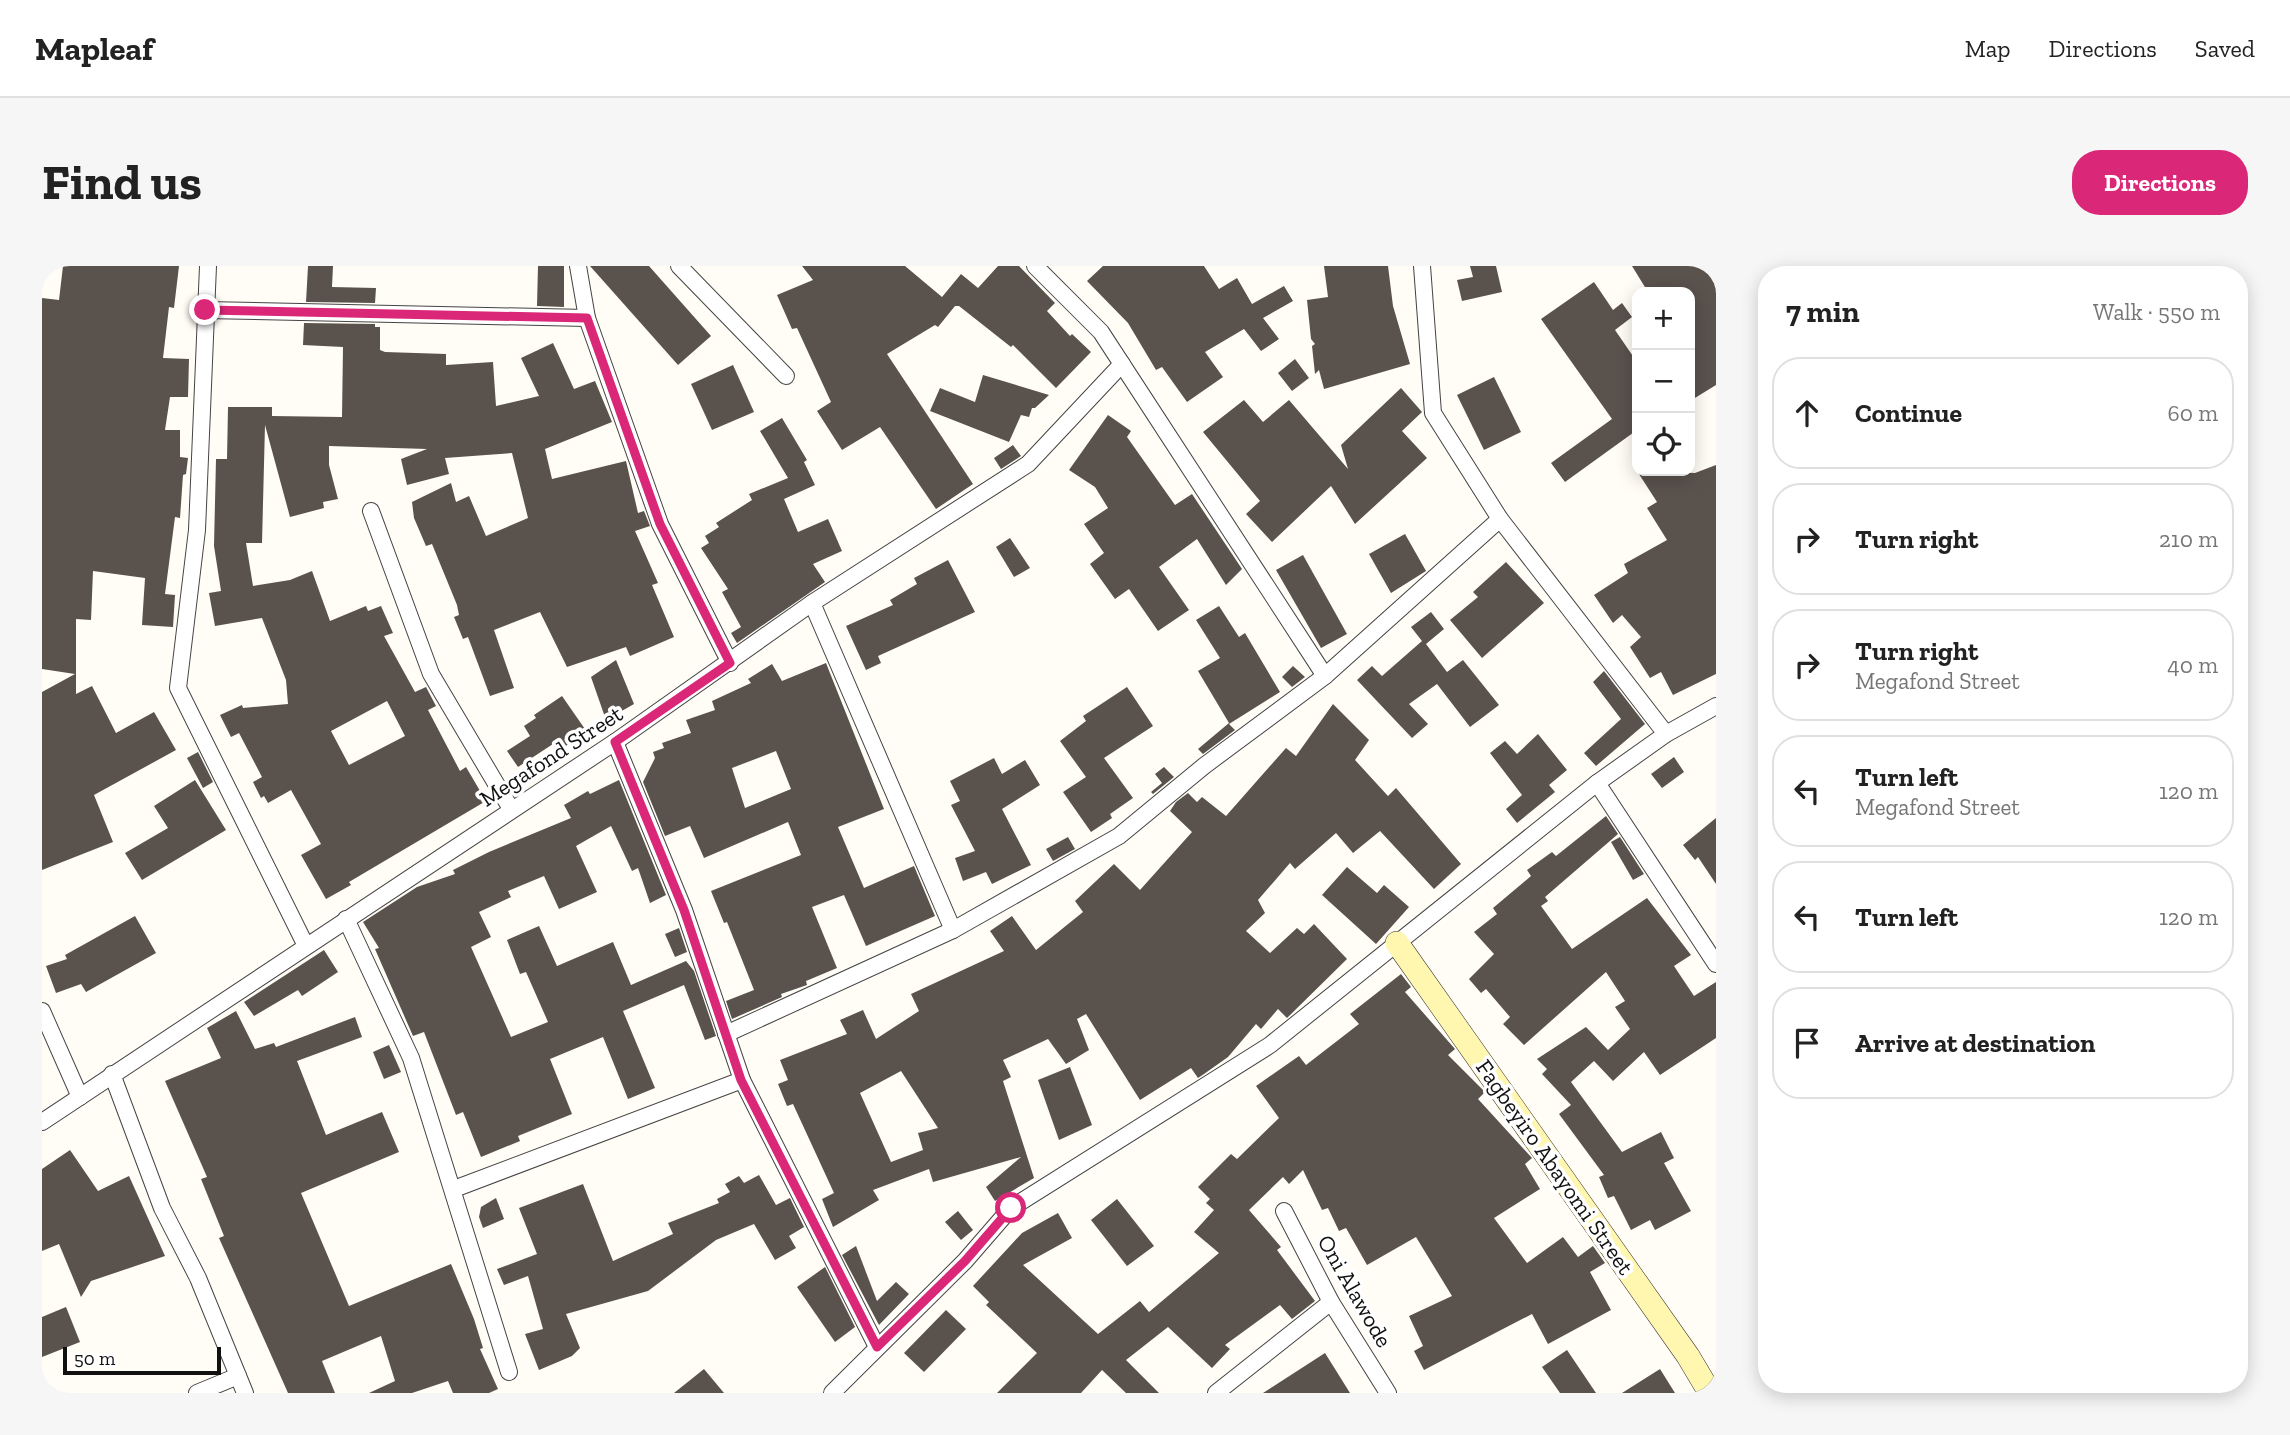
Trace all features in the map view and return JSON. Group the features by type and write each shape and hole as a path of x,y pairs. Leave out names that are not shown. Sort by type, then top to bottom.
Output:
{"street":[{"path":"208,266 197,530 178,688 306,946"},
{"path":"578,266 587,318 660,524 730,663"},
{"path":"679,266 786,376"},
{"path":"1035,266 1101,332 1325,676"},
{"path":"1422,266 1433,414 1500,519 1666,734"},
{"path":"205,310 587,318"},
{"name":"Megafond Street","path":"42,1122 615,742 812,603 1028,464 1122,364"},
{"path":"371,511 431,674 511,809"},
{"path":"726,1034 953,930 1119,836 1203,766 1325,676 1500,519"},
{"path":"812,603 953,930"},
{"path":"832,1393 965,1261 1011,1208 1270,1045 1597,783 1666,734 1716,706"},
{"path":"615,742 684,910 741,1080 877,1347"},
{"path":"1597,783 1716,964"},
{"path":"346,919 411,1058 509,1372"},
{"name":"Fagbeyiro Abayomi Street","path":"1397,943 1688,1356 1710,1393"},
{"path":"42,1011 80,1097"},
{"path":"112,1074 162,1208 198,1278 245,1393"},
{"path":"454,1189 741,1080"},
{"name":"Oni Alawode","path":"1284,1211 1331,1303 1388,1393"},
{"path":"1216,1393 1331,1303"},
{"path":"197,1393 238,1376"}],"building":[{"path":"63,266 179,266 174,308 169,307 163,358 189,359 188,397 170,397 165,430 180,430 180,457 188,458 186,474 183,475 180,518 175,517 165,594 175,595 173,627 142,625 145,578 93,571 91,620 76,619 76,694 92,686 116,733 154,712 176,750 94,795 113,842 42,870 42,692 75,674 42,669 42,298 59,300"},
{"path":"308,266 333,266 332,287 376,288 375,303 306,302"},
{"path":"538,266 564,266 564,307 537,306"},
{"path":"590,266 649,266 711,336 678,365"},
{"path":"802,266 905,266 942,297 961,274 978,288 998,266 1019,266 1055,303 1047,311 1070,336 1072,334 1091,352 1056,388 1013,345 1011,347 959,306 955,306 938,327 935,325 887,354 973,484 936,509 880,427 842,450 817,411 831,402 797,328 792,329 777,295 813,280"},
{"path":"1103,266 1204,266 1219,289 1237,278 1252,304 1284,286 1293,301 1263,318 1279,339 1261,351 1244,329 1205,352 1223,377 1187,402 1162,367 1156,370 1128,323 1087,281"},
{"path":"1324,266 1388,266 1393,306 1410,364 1324,389 1319,370 1315,374 1312,346 1315,344 1311,339 1307,300 1328,297"},
{"path":"1470,266 1496,266 1502,292 1462,301 1457,280 1473,277"},
{"path":"1632,266 1716,266 1716,385 1695,398 1695,287 1645,287"},
{"path":"1594,282 1613,310 1622,303 1632,317 1615,330 1632,355 1632,434 1565,482 1551,463 1612,419 1541,319"},
{"path":"304,323 375,324 375,327 380,327 380,350 385,352 446,354 446,365 493,362 496,406 539,396 521,358 553,343 574,389 595,381 612,422 545,449 552,479 626,461 638,513 644,511 650,526 635,531 658,583 652,585 674,637 630,656 626,647 567,667 540,612 494,630 514,688 490,696 468,637 463,639 454,617 459,615 457,605 432,544 426,546 414,518 412,502 451,483 456,502 469,496 486,536 528,518 512,453 445,458 449,474 407,485 401,459 427,449 329,446 329,465 338,499 323,502 324,508 290,517 265,425 262,543 246,543 253,586 290,580 312,571 330,621 366,606 368,611 381,606 393,633 384,636 415,692 426,687 436,706 428,710 460,771 466,767 486,801 349,882 351,885 326,899 301,855 321,844 291,790 268,803 264,796 261,798 253,782 262,777 239,733 231,737 220,715 242,705 243,708 288,704 286,680 262,618 215,626 209,593 221,591 214,546 216,459 227,459 228,407 272,407 272,416 342,417 343,347 303,345","holes":["387,701 405,736 349,765 331,731"]},
{"path":"1295,359 1309,378 1292,391 1278,373"},
{"path":"733,365 754,412 712,430 691,384"},
{"path":"983,375 1049,395 1032,408 1029,417 1021,415 1009,442 930,411 940,388 975,402"},
{"path":"1494,377 1521,432 1484,450 1457,395"},
{"path":"1401,388 1422,412 1402,431 1427,458 1355,524 1331,486 1272,542 1246,514 1260,501 1203,432 1244,400 1263,422 1289,400 1348,469 1341,445"},
{"path":"1108,415 1131,431 1127,437 1175,505 1192,494 1242,569 1226,585 1197,539 1159,567 1189,610 1158,631 1129,589 1115,599 1090,564 1104,553 1084,524 1108,508 1095,487 1069,470"},
{"path":"782,418 807,460 804,462 815,485 784,499 798,532 828,519 842,551 813,564 825,582 737,643 731,633 741,627 722,592 728,589 701,548 709,543 705,536 719,527 716,523 752,500 749,494 788,478 760,431"},
{"path":"1013,445 1021,456 1001,469 994,458"},
{"path":"1716,465 1716,674 1673,695 1661,672 1650,678 1630,647 1641,637 1622,615 1613,623 1594,595 1628,573 1624,564 1667,540 1647,508 1657,502 1640,476 1695,476 1695,473"},
{"path":"1405,534 1426,571 1391,593 1369,554"},
{"path":"1010,538 1030,568 1014,577 996,547"},
{"path":"1303,555 1347,634 1321,648 1276,570"},
{"path":"948,560 975,612 878,656 881,663 866,670 846,626 893,605 890,600 917,584 914,578"},
{"path":"1506,562 1544,603 1482,658 1450,620 1478,597 1473,592"},
{"path":"1219,606 1239,637 1245,633 1280,692 1229,724 1235,730 1203,754 1198,749 1229,723 1198,671 1220,658 1196,620"},
{"path":"1431,612 1444,629 1426,644 1447,672 1463,660 1499,705 1470,727 1437,684 1409,704 1428,724 1412,738 1357,680 1372,666 1382,676 1422,641 1411,627"},
{"path":"616,660 634,704 606,720 591,677"},
{"path":"826,663 884,809 838,827 864,888 914,866 935,916 866,946 844,895 812,907 837,968 806,981 807,985 781,994 782,997 732,1019 726,1001 754,990 727,922 724,923 711,891 801,855 788,822 704,858 690,826 665,836 643,782 655,758 653,752 664,748 662,743 691,733 686,720 715,710 712,701 751,683 748,679 772,664 782,681","holes":["776,751 791,789 745,808 732,768"]},
{"path":"1293,666 1305,677 1292,687 1282,677"},
{"path":"1604,671 1645,724 1596,766 1584,753 1621,719 1593,682"},
{"path":"1127,687 1153,726 1104,758 1133,798 1110,814 1112,818 1091,832 1063,792 1086,777 1060,741 1086,721 1083,716"},
{"path":"562,696 587,732 558,751 553,744 518,767 507,751 530,736 524,726 536,718 534,715"},
{"path":"1333,704 1369,740 1355,760 1388,796 1396,788 1461,864 1434,889 1380,831 1353,853 1336,833 1295,869 1290,863 1258,900 1265,913 1246,931 1270,953 1297,928 1304,934 1314,924 1347,959 1287,1018 1278,1009 1261,1029 1256,1024 1228,1057 1198,1078 1191,1068 1140,1100 1086,1014 1077,1019 1089,1050 1066,1064 1048,1039 1003,1060 1011,1077 1003,1081 1034,1178 995,1201 986,1187 1021,1157 933,1182 929,1169 873,1190 879,1200 833,1227 822,1199 834,1193 793,1104 787,1106 778,1084 788,1080 780,1060 847,1034 840,1020 863,1010 876,1039 919,1011 911,994 1004,951 990,931 1012,916 1036,950 1083,912 1075,901 1114,864 1140,890 1192,832 1170,811 1176,802 1188,793 1197,802 1202,797 1226,816 1286,748 1296,756","holes":["901,1071 938,1128 918,1133 923,1150 891,1162 860,1093"]},
{"path":"1538,734 1567,770 1549,785 1555,792 1517,823 1506,809 1522,795 1490,753 1505,741 1517,754"},
{"path":"198,752 213,782 203,788 187,758"},
{"path":"1674,757 1684,772 1662,788 1651,774"},
{"path":"994,758 1002,774 1025,760 1040,785 1002,809 1031,865 992,884 986,872 963,881 955,858 975,851 951,805 960,801 950,781"},
{"path":"1164,767 1174,777 1153,794 1151,792 1162,783 1155,774"},
{"path":"195,780 226,830 142,880 125,853 168,828 154,806"},
{"path":"619,780 666,895 650,903 638,868 632,871 611,826 576,846 597,892 559,909 544,876 508,891 511,897 479,912 491,937 471,947 511,1037 548,1022 526,972 520,974 507,940 539,926 557,966 613,942 631,985 686,961 694,971 716,1036 705,1040 684,985 623,1011 655,1088 628,1099 603,1037 550,1059 572,1114 518,1136 520,1141 481,1157 463,1112 456,1115 424,1032 413,1036 375,949 379,948 363,922 417,887 455,874 453,870 489,852 571,818 564,805 588,791 590,794"},
{"path":"1606,816 1618,834 1545,897 1548,901 1541,906 1572,949 1647,898 1691,955 1674,966 1694,996 1716,982 1716,1038 1660,1075 1644,1052 1613,1081 1594,1061 1571,1082 1622,1152 1661,1132 1674,1158 1664,1163 1691,1211 1655,1230 1650,1220 1631,1230 1614,1196 1608,1198 1599,1177 1604,1175 1559,1114 1571,1105 1542,1074 1547,1069 1537,1059 1586,1027 1608,1050 1630,1029 1615,1007 1625,1001 1606,972 1524,1045 1503,1024 1510,1017 1486,989 1481,993 1469,979 1494,954 1474,932 1497,914 1493,908 1531,876 1527,870 1552,852 1556,856"},
{"path":"1716,818 1716,884 1698,857 1695,860 1683,845"},
{"path":"1068,837 1075,849 1053,861 1046,849"},
{"path":"1620,837 1644,874 1633,880 1611,842"},
{"path":"1347,867 1377,893 1384,885 1409,907 1376,944 1322,895"},
{"path":"135,916 156,953 86,992 81,984 56,993 46,966 67,959 65,955"},
{"path":"679,928 687,952 675,957 665,934"},
{"path":"324,950 338,972 302,996 298,990 254,1016 244,1002"},
{"path":"1401,974 1411,987 1405,992 1455,1049 1448,1055 1485,1092 1478,1099 1532,1158 1525,1164 1540,1189 1494,1218 1527,1263 1563,1237 1578,1257 1593,1246 1605,1263 1590,1272 1611,1310 1548,1344 1532,1314 1424,1370 1414,1351 1423,1346 1409,1316 1452,1296 1416,1237 1367,1265 1346,1228 1339,1231 1328,1208 1322,1210 1303,1170 1289,1184 1283,1177 1249,1210 1281,1247 1277,1250 1315,1301 1292,1319 1280,1305 1225,1345 1230,1349 1212,1368 1168,1327 1126,1360 1159,1393 1126,1393 1102,1370 1081,1393 997,1393 1037,1353 986,1305 989,1302 973,1286 1022,1233 1058,1213 1072,1238 1023,1265 1098,1334 1140,1301 1149,1312 1219,1253 1194,1232 1214,1210 1206,1203 1210,1199 1198,1187 1231,1154 1237,1159 1279,1118 1256,1086 1299,1056 1306,1065 1359,1024 1350,1014"},
{"path":"236,1011 255,1049 274,1043 276,1047 355,1017 362,1037 297,1061 326,1135 382,1112 399,1152 301,1193 349,1306 451,1264 474,1319 483,1348 480,1349 498,1389 489,1393 453,1393 448,1381 412,1393 369,1393 395,1381 381,1336 322,1361 335,1393 288,1393 219,1238 224,1236 201,1179 207,1177 165,1081 221,1058 207,1028"},
{"path":"389,1045 401,1072 384,1079 373,1052"},
{"path":"1070,1067 1092,1125 1059,1140 1038,1080"},
{"path":"70,1150 98,1191 129,1176 165,1256 91,1281 81,1297 59,1244 42,1251 42,1169"},
{"path":"759,1175 776,1205 790,1198 804,1227 789,1236 796,1248 775,1260 754,1224 716,1240 648,1291 566,1314 580,1348 572,1356 539,1370 525,1334 543,1329 528,1276 504,1285 497,1269 537,1254 519,1208 583,1184 613,1261 673,1234 668,1223 719,1203 717,1199 730,1192 725,1184 739,1176 744,1183"},
{"path":"496,1198 504,1219 483,1228 479,1217 481,1207"},
{"path":"1117,1199 1154,1246 1127,1266 1091,1220"},
{"path":"958,1211 973,1230 961,1240 945,1222"},
{"path":"856,1246 877,1301 896,1282 909,1294 879,1325 842,1255"},
{"path":"825,1267 855,1327 835,1342 797,1287"},
{"path":"66,1307 80,1342 42,1357 42,1317"},
{"path":"946,1310 966,1329 924,1372 904,1353"},
{"path":"1567,1350 1596,1393 1560,1393 1542,1367"},
{"path":"1325,1353 1350,1393 1263,1393"},
{"path":"704,1369 724,1393 674,1393"},
{"path":"1660,1369 1675,1393 1622,1393"}],"route":[{"path":"205,310 587,318 660,524 730,663 615,742 684,910 741,1080 877,1347 965,1261 1011,1208"}]}
